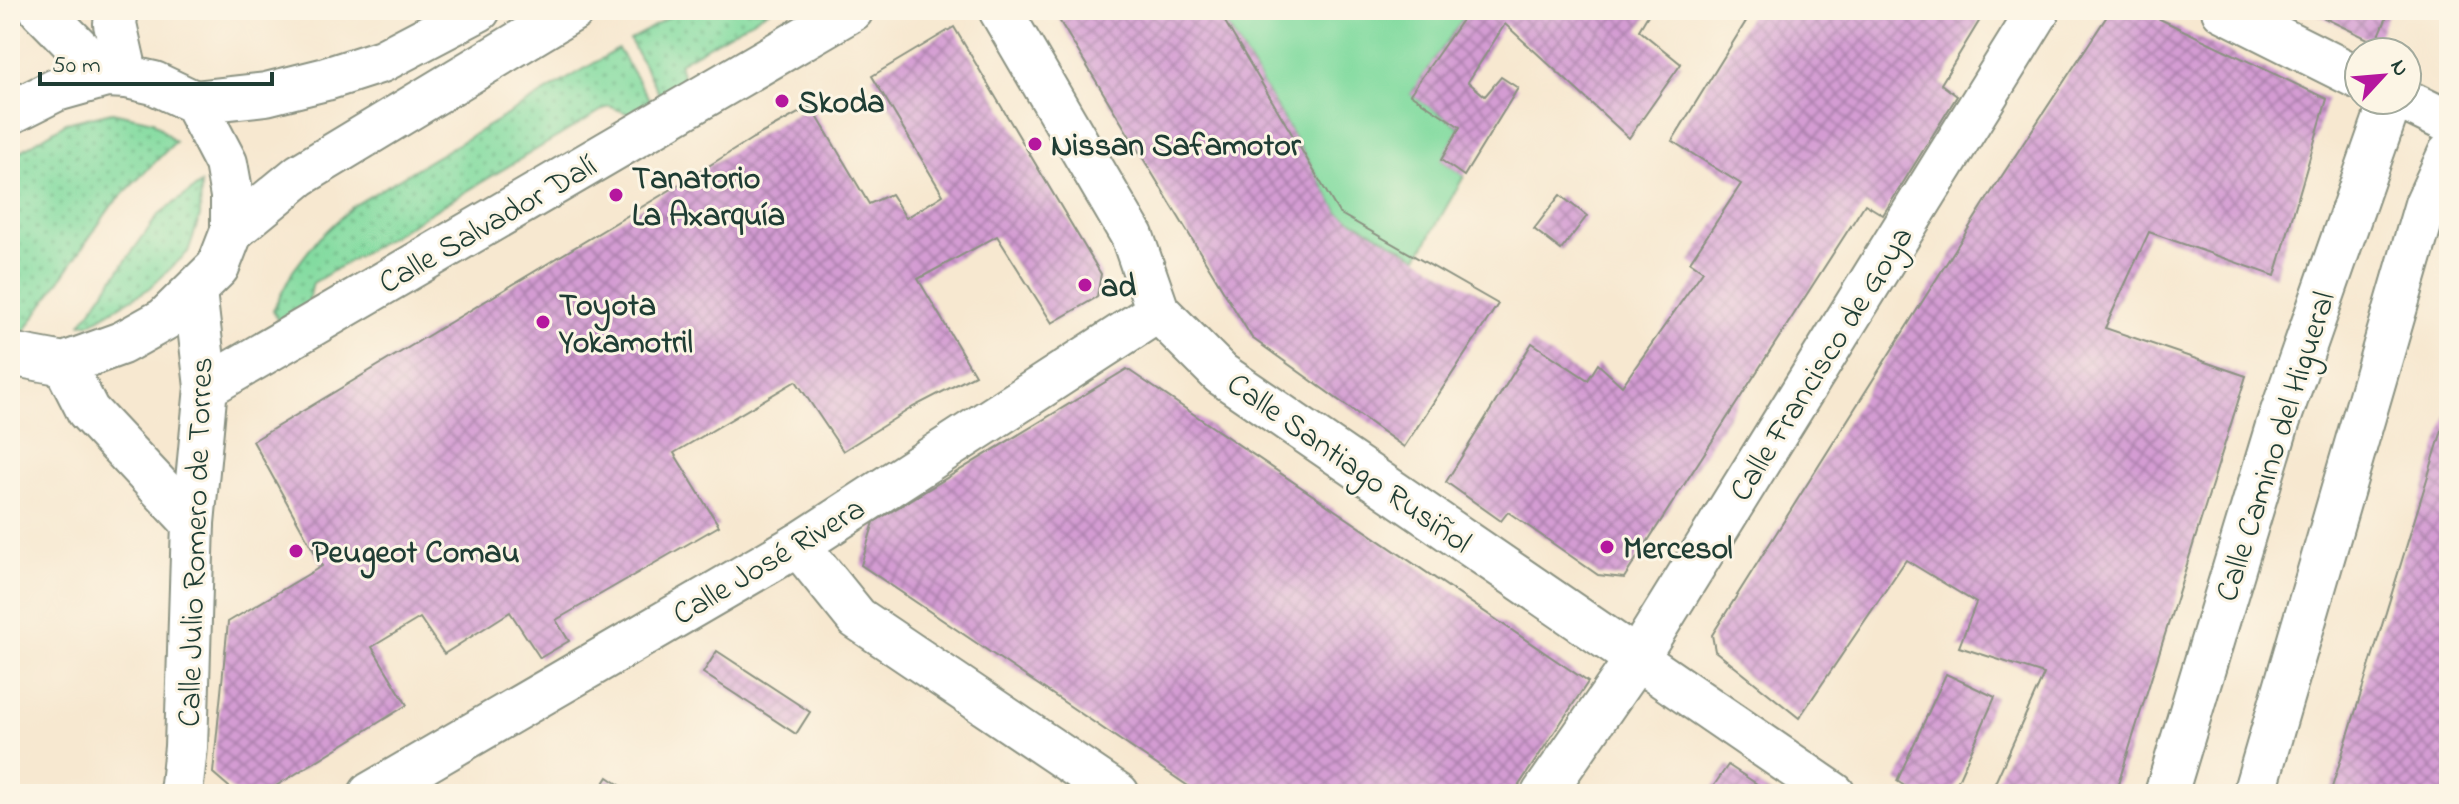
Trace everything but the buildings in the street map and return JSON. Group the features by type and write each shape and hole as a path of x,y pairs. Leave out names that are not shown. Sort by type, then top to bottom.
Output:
{"street":[{"path":"41,10 116,77"},
{"path":"116,77 117,10"},
{"path":"10,113 56,90 116,77 154,83 194,102 266,94 382,61 479,10"},
{"path":"232,231 300,175 573,10"},
{"name":"Calle Salvador Dalí","path":"206,387 852,10"},
{"name":"Calle Santiago Rusiñol","path":"1000,10 1132,236 1158,311 1221,374 1834,794"},
{"name":"Calle Francisco de Goya","path":"1543,794 1637,658 2039,10"},
{"path":"2223,10 2343,70"},
{"path":"10,354 64,364 122,343 165,319 218,267 232,231 232,196 226,163 194,102"},
{"path":"2423,109 2449,122"},
{"name":"Calle Camino del Higueral","path":"2166,794 2277,426 2385,116"},
{"path":"2254,794 2437,209 2449,154"},
{"name":"Calle Julio Romero de Torres","path":"181,794 186,747 193,523 206,387 195,291"},
{"name":"Calle José Rivera","path":"370,794 798,545 1158,311"},
{"path":"64,364 88,411 193,523"},
{"path":"798,545 857,618 1118,794"}],"green space":[{"path":"681,10 770,10 679,63 685,88 663,101 630,40"},
{"path":"1218,10 1469,10 1411,94 1460,127 1442,160 1464,176 1418,257 1339,213"},
{"path":"618,49 652,103 634,116 609,106 313,283 307,307 279,323 273,310 293,271 316,241 353,206"},
{"path":"112,112 153,121 175,142 112,205 24,332 10,327 10,158 66,123"},
{"path":"201,184 200,216 188,252 150,288 91,323 81,324 159,214"}],"place":[{"name":"Skoda","path":"782,101"},
{"name":"Nissan Safamotor","path":"1035,144"},
{"name":"Tanatorio La Axarquía","path":"616,195"},
{"name":"ad","path":"1085,285"},
{"name":"Toyota Yokamotril","path":"543,322"},
{"name":"Mercesol","path":"1607,547"},
{"name":"Peugeot Comau","path":"296,551"}]}
